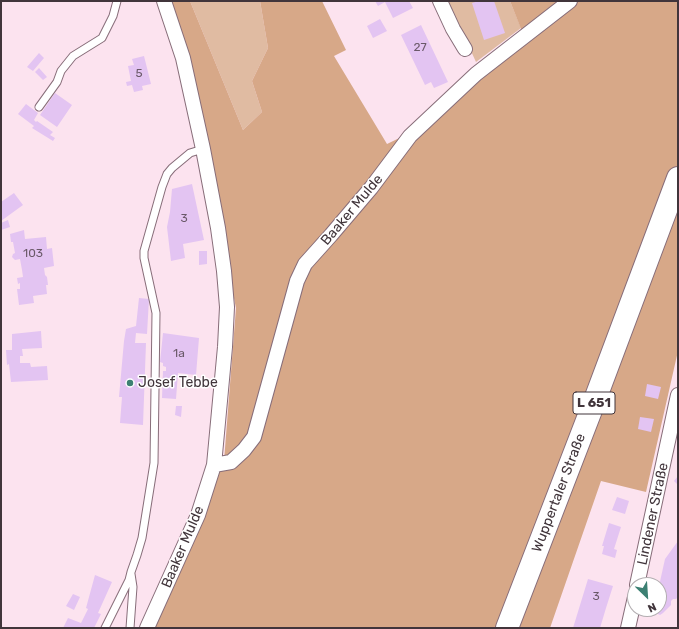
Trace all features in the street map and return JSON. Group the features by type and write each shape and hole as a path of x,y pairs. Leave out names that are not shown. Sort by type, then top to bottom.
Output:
{"main road":[{"name":"Wuppertaler Straße","path":"507,628 678,178"}],"street":[{"name":"Baaker Mulde","path":"147,628 198,515 214,465 225,347 227,307 219,235 203,149 183,58 164,1"},
{"path":"440,1 453,29 465,49"},
{"name":"Baaker Mulde","path":"214,465 231,462 244,450 254,437 298,281 305,264 331,236 371,188 410,136 476,74 570,1"},
{"name":"Lindener Straße","path":"640,577 678,395"},
{"path":"628,628 630,617"}],"lane":[{"path":"39,107 57,82 61,71 73,56 102,38 114,16 117,1"},
{"path":"106,628 128,580 142,538 154,463 156,313 144,258 144,251 167,174 190,153 203,149"},
{"path":"130,572 133,587 130,628"}],"shaded area":[{"path":"168,1 190,1 243,130 262,112 252,81 268,48 260,1 322,1 346,50 334,56 387,144 422,127 525,39 510,1 678,1 678,351 646,492 601,481 550,628 153,628 169,596 224,461 236,308 185,57"},
{"path":"190,1 260,1 268,48 252,81 262,112 243,130"},
{"path":"448,1 510,1 521,28 476,62"}],"building":[{"path":"375,1 409,1 413,8 393,18 385,2 378,6"},
{"path":"479,1 494,1 505,33 484,40 472,3"},
{"path":"380,19 387,31 373,38 367,26"},
{"path":"421,25 448,82 434,88 431,82 425,85 401,35"},
{"path":"39,53 44,58 33,71 27,67"},
{"path":"144,56 151,84 142,86 143,90 134,92 132,85 127,86 126,82 131,81 128,66 134,65 132,59"},
{"path":"39,68 47,77 43,80 35,72"},
{"path":"55,93 72,105 57,127 40,115"},
{"path":"26,104 38,113 34,120 53,132 50,135 55,138 53,141 32,128 34,126 18,114"},
{"path":"192,184 204,240 183,244 185,258 171,261 167,227 172,189"},
{"path":"14,193 23,205 1,221 1,202"},
{"path":"8,220 10,227 1,230 1,223"},
{"path":"24,230 25,239 46,237 47,249 52,248 54,266 44,268 48,285 46,285 47,294 33,296 34,303 19,305 17,289 20,289 20,283 18,284 17,278 23,277 20,259 15,260 12,257 15,253 10,234"},
{"path":"199,251 207,251 207,264 199,265"},
{"path":"139,298 149,299 147,334 136,333 135,343 146,343 143,425 120,423 122,397 119,397 126,329 136,326"},
{"path":"41,331 42,348 22,349 23,356 20,356 20,363 30,363 31,367 47,366 48,380 11,382 9,364 7,365 6,350 12,350 12,334"},
{"path":"163,333 199,338 196,375 178,373 176,399 162,398 163,371 166,371 166,367 160,362"},
{"path":"647,384 661,387 658,399 645,396"},
{"path":"176,406 182,406 181,417 175,415"},
{"path":"640,417 654,419 651,432 638,429"},
{"path":"678,476 678,485 674,481"},
{"path":"617,497 629,501 625,514 612,510"},
{"path":"609,523 621,527 614,549 617,550 615,558 602,554 604,546 602,546"},
{"path":"678,541 678,597 671,601 671,605 667,609 667,577 661,577 665,559"},
{"path":"95,575 112,582 98,613 101,614 94,628 63,628 68,618 81,623 88,609 86,608"},
{"path":"588,579 613,586 600,628 573,628"},
{"path":"73,594 80,597 74,610 66,606"}],"place":[{"name":"Josef Tebbe","path":"130,383"}]}
